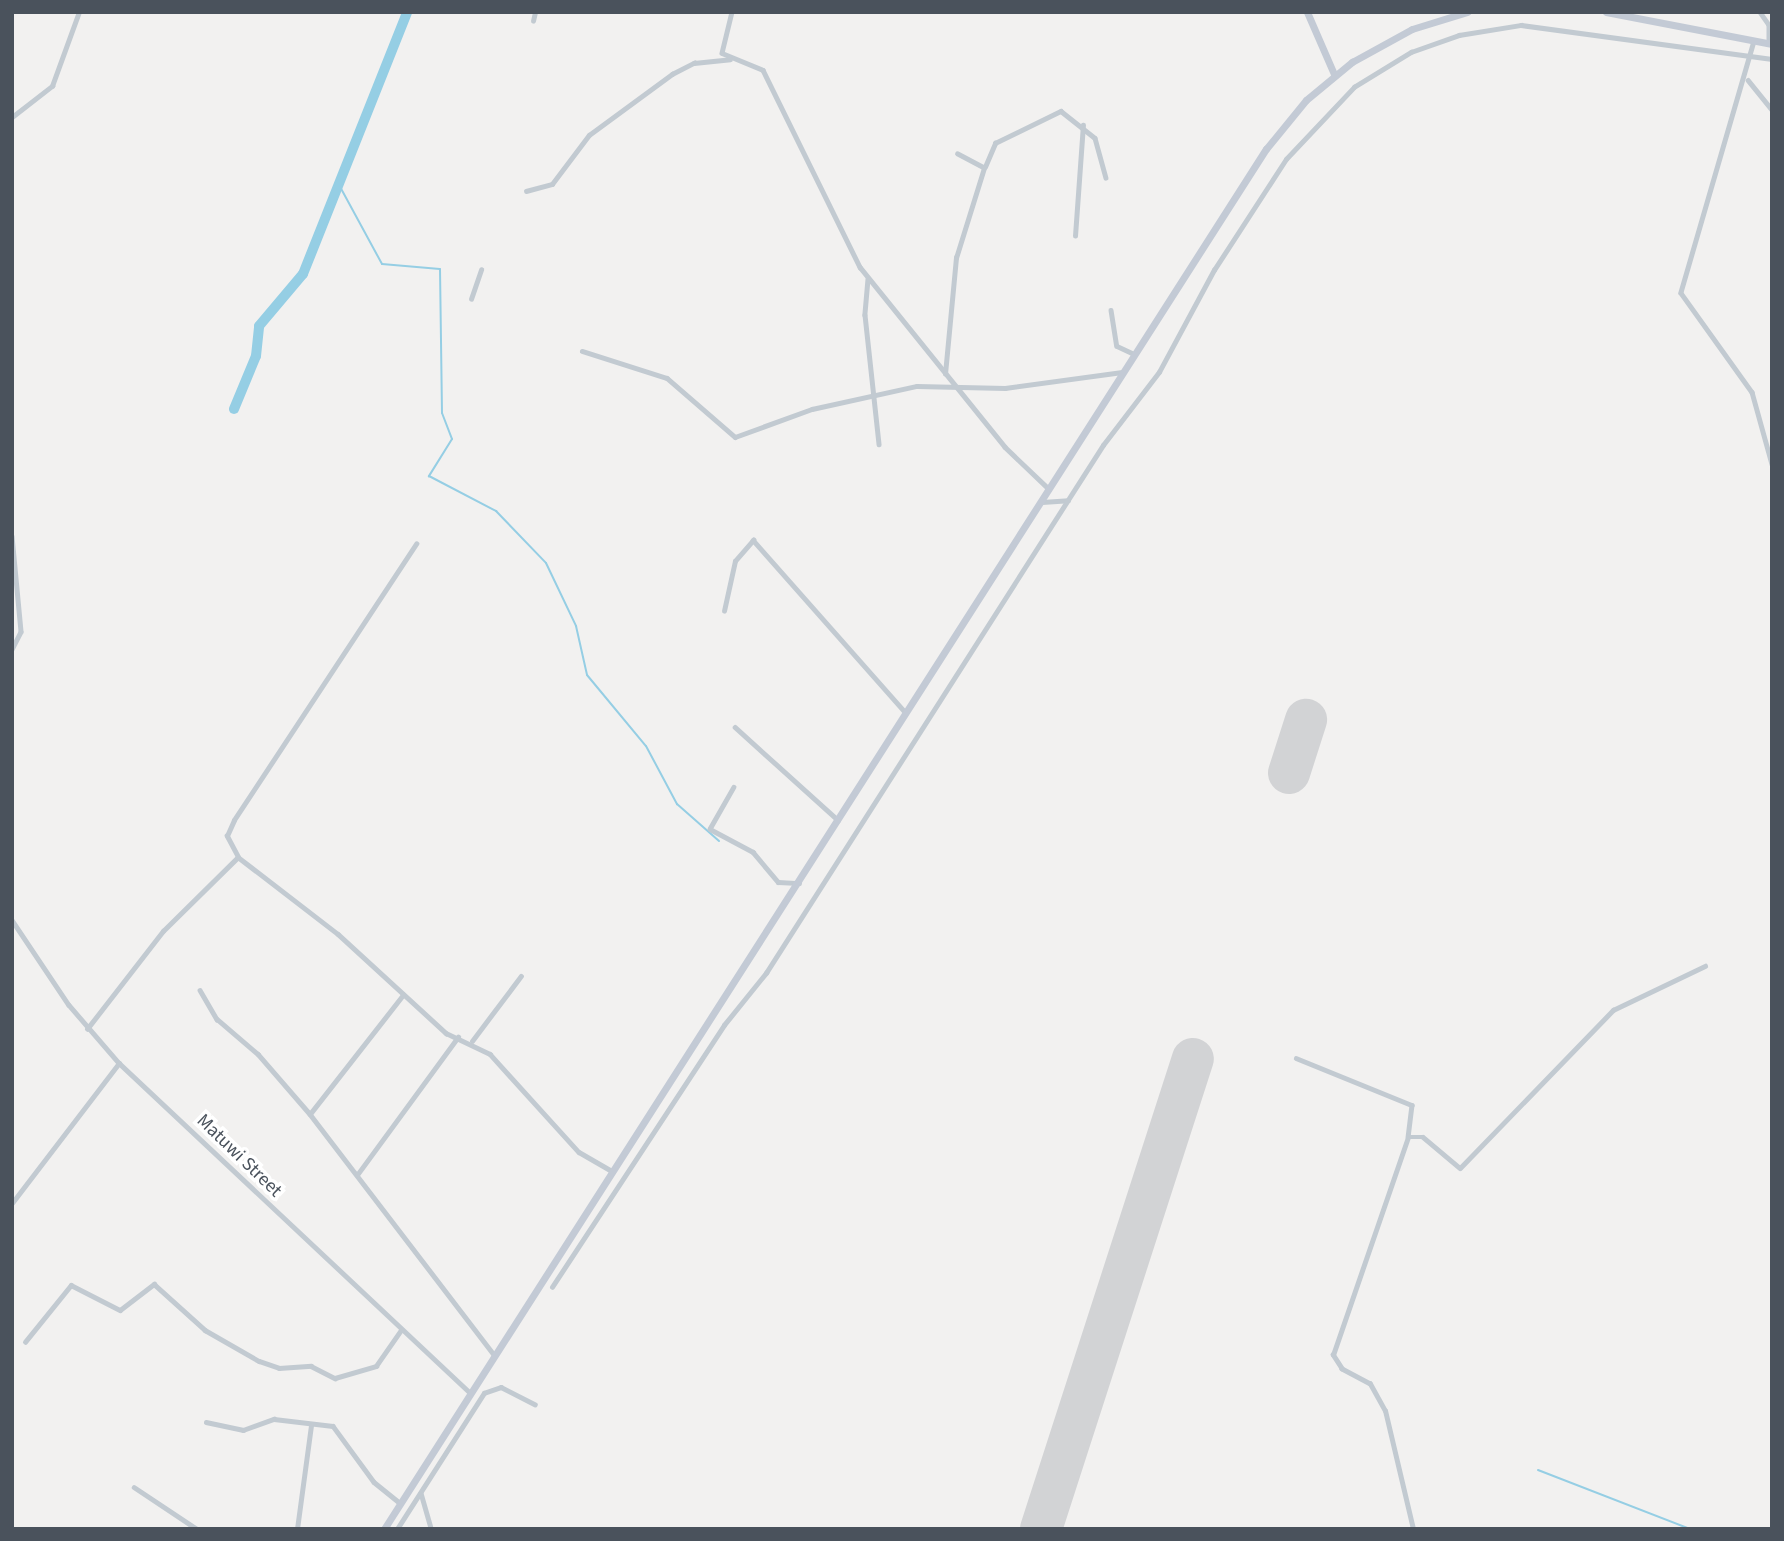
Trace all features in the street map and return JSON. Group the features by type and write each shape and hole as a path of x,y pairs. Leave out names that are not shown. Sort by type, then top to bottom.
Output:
{"main road":[{"path":"1307,12 1334,74"},
{"path":"384,1529 839,821 1266,149 1334,74 1391,39 1455,14 1467,12"},
{"path":"1606,12 1770,44"}],"street":[{"path":"12,117 52,86 79,12"},
{"path":"533,20 535,12"},
{"path":"730,59 720,45 732,12"},
{"path":"1760,12 1769,25 1770,44"},
{"path":"552,1287 716,1036 766,973 1068,500 1159,372 1214,270 1286,159 1383,66 1459,35 1521,24 1613,32 1752,58 1772,59"},
{"path":"1754,41 1748,80 1681,293 1752,391 1772,464"},
{"path":"526,191 552,184 589,135 672,74 694,63 750,60 763,70 840,236 868,279 953,386 1050,489"},
{"path":"1748,80 1772,110"},
{"path":"945,375 956,258 984,168 995,143 1061,111 1083,124 1095,138 1106,178"},
{"path":"1075,236 1083,124"},
{"path":"958,154 984,168"},
{"path":"471,299 481,270"},
{"path":"868,279 870,398 879,444"},
{"path":"1111,310 1117,346 1137,354"},
{"path":"582,351 667,378 732,437 812,409 870,398 953,386 1004,388 1126,371"},
{"path":"1042,502 1068,500"},
{"path":"12,536 21,632 12,650"},
{"path":"724,611 735,561 746,542 756,541 906,713"},
{"path":"416,544 233,820 226,836 238,858 403,995 458,1037 472,1041 579,1152 612,1171"},
{"path":"735,727 839,821"},
{"path":"734,787 710,829 753,852 778,882 799,883"},
{"path":"88,1029 163,930 238,858"},
{"name":"Matuwi Street","path":"12,919 88,1029 119,1063 470,1393"},
{"path":"1408,1137 1423,1137 1460,1168 1613,1010 1705,965"},
{"path":"472,1041 521,976"},
{"path":"200,990 217,1019 258,1054 310,1114 494,1355"},
{"path":"310,1114 403,995"},
{"path":"357,1175 458,1037"},
{"path":"1296,1058 1412,1105 1408,1137 1333,1355 1342,1369 1370,1384 1385,1411 1413,1529"},
{"path":"12,1203 119,1063"},
{"path":"24,1342 71,1285 120,1310 154,1284 205,1330 258,1361 279,1368 311,1366 335,1378 376,1366 401,1330"},
{"path":"397,1529 491,1387 535,1404"},
{"path":"206,1422 243,1430 274,1419 311,1426 333,1426 374,1482 400,1503"},
{"path":"297,1529 311,1426"},
{"path":"134,1487 173,1519 197,1529"},
{"path":"421,1493 431,1529"}],"waterway":[{"path":"234,409 256,356 259,326 303,274 407,12"},
{"path":"338,183 382,264 440,269 442,413 452,439 429,476 496,511 546,563 576,626 587,675 646,746 677,804 719,841"},
{"path":"1538,1470 1690,1529"}],"runway":[{"path":"1289,773 1306,720"},
{"path":"1041,1529 1193,1059"}]}
